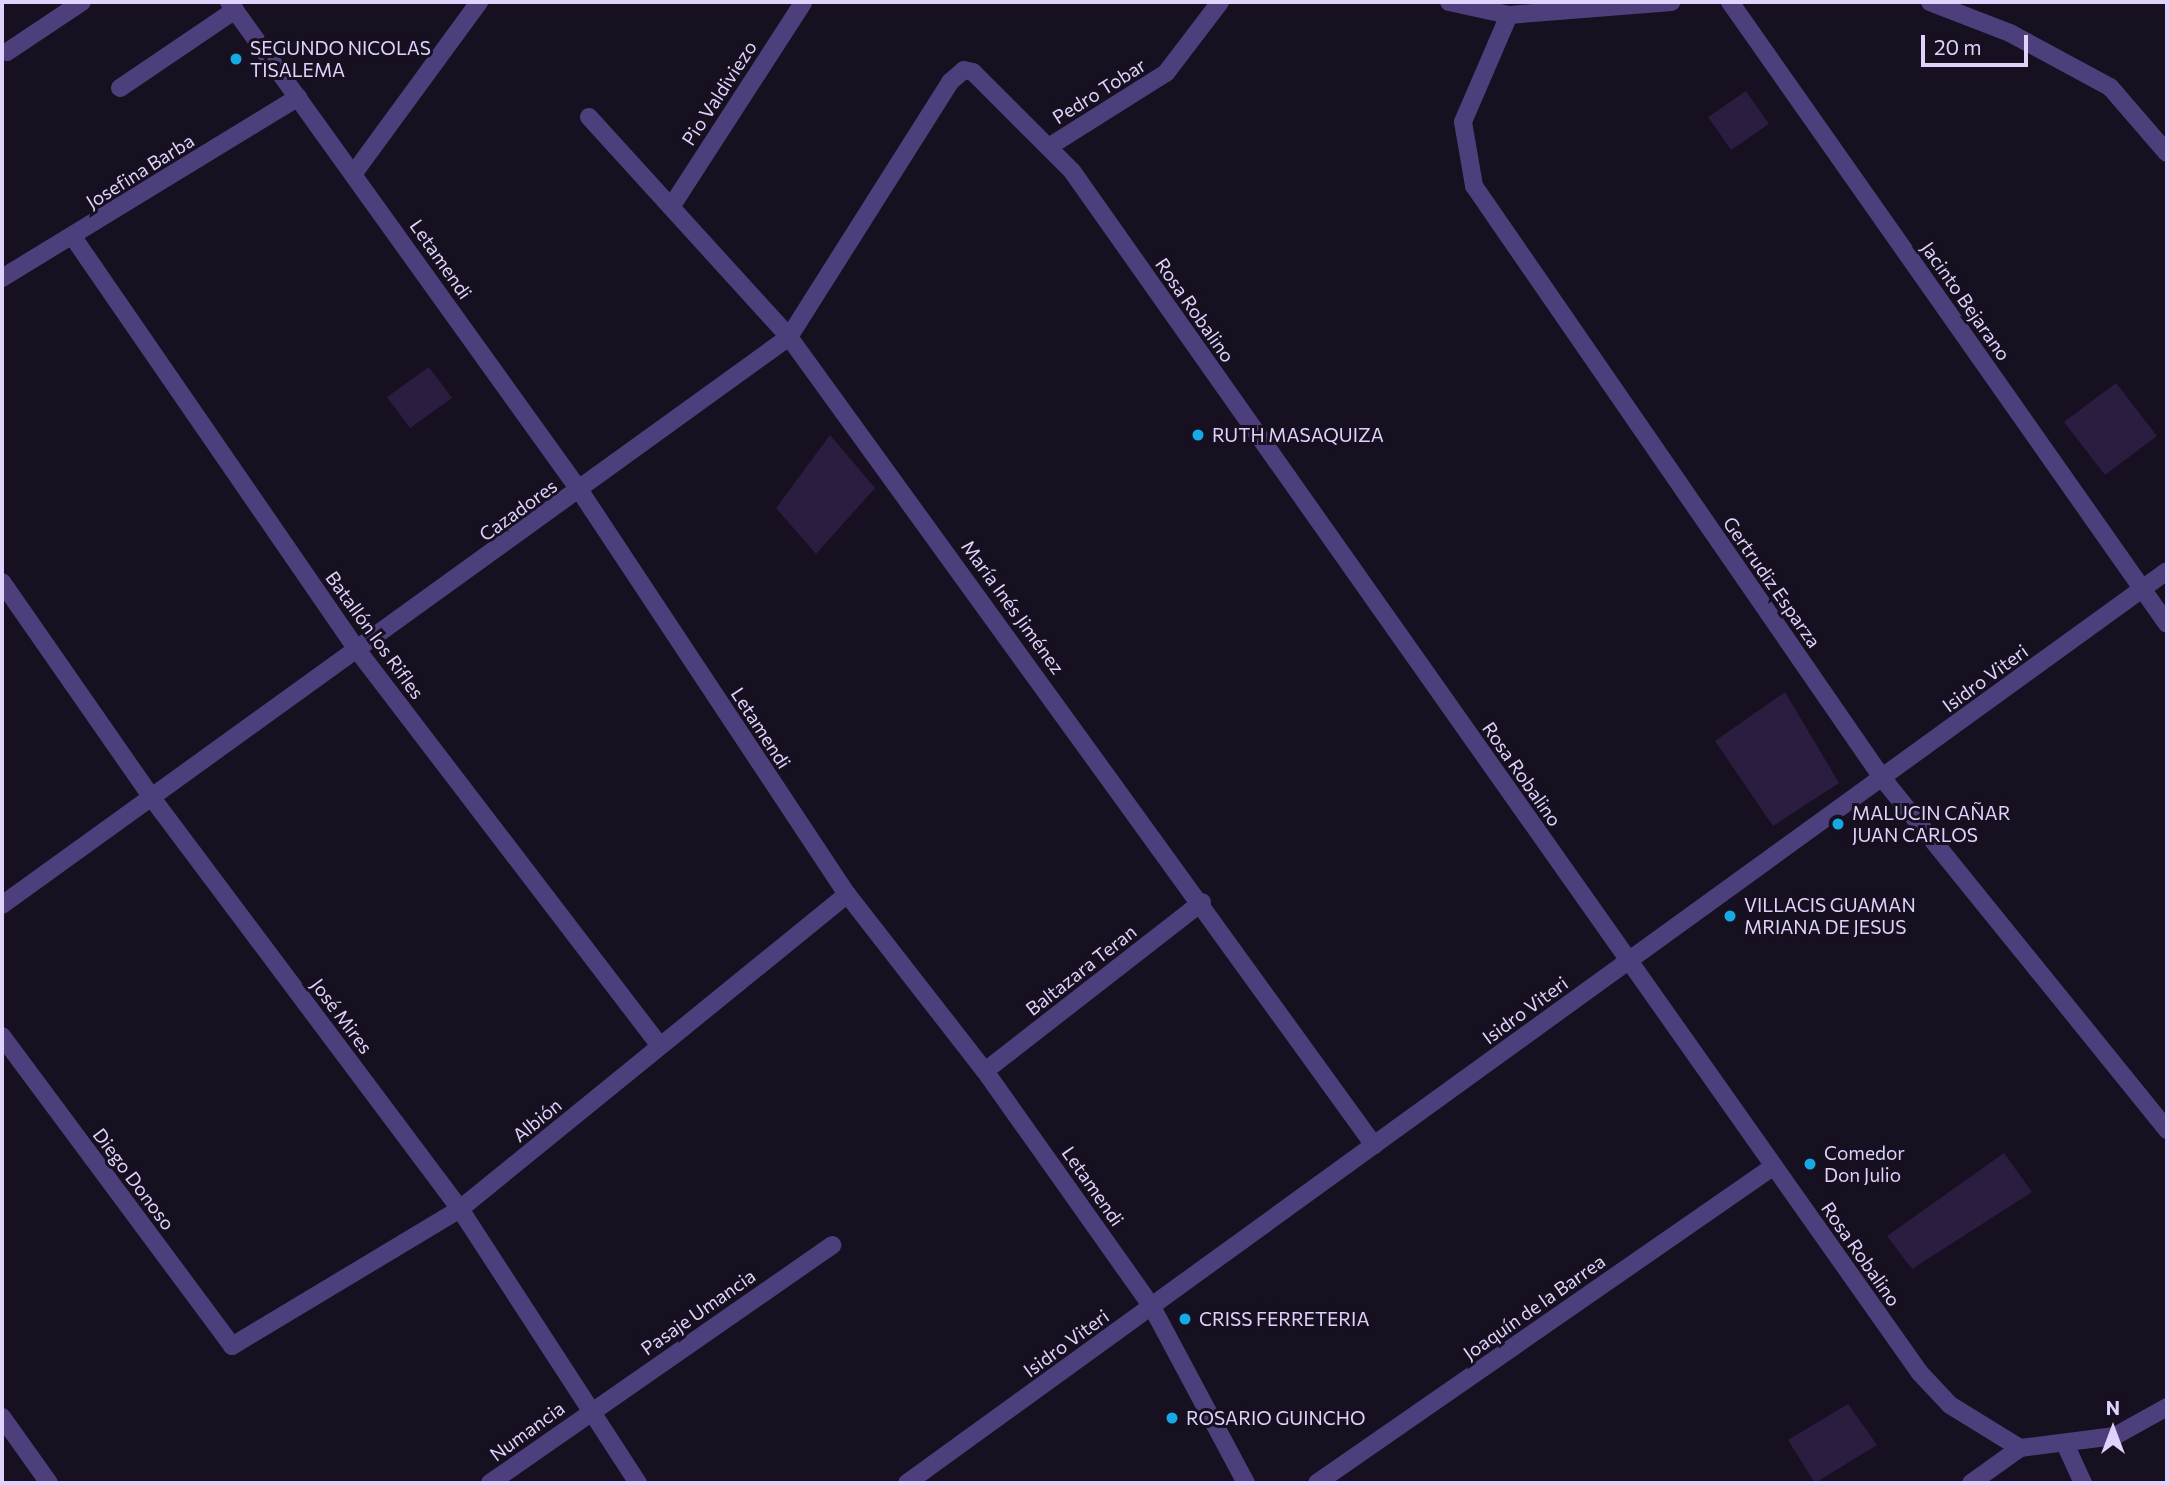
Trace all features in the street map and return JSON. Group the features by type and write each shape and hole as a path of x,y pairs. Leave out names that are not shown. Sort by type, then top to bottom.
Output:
{"street":[{"path":"7,51 82,2"},
{"path":"354,173 479,2"},
{"name":"Pedro Tobar","path":"1050,146 1166,74 1220,2"},
{"path":"1449,2 1509,15 1580,5 1671,2"},
{"name":"Jacinto Bejarano","path":"1730,2 2167,624"},
{"path":"1930,2 2010,33 2110,86 2167,153"},
{"name":"Pio Valdiviezo","path":"671,207 803,3"},
{"path":"120,88 232,6"},
{"name":"Letamendi","path":"232,6 580,491 846,894 985,1071 1152,1307 1246,1483"},
{"name":"Gertrudiz Esparza","path":"1509,15 1463,122 1474,186 1883,779 2167,1130"},
{"name":"Cazadores","path":"2,905 580,491 789,337 950,82 964,71 972,72"},
{"name":"Rosa Robalino","path":"972,72 1050,146 1920,1373 1951,1405 2020,1448"},
{"name":"Josefina Barba","path":"2,278 299,97"},
{"name":"María Inés Jiménez","path":"589,117 789,337 1202,902 1374,1145"},
{"name":"Batallón los Rifles","path":"73,237 358,651 660,1046"},
{"name":"Isidro Viteri","path":"908,1483 2167,571"},
{"name":"José Mires","path":"2,582 152,798 460,1209 588,1413 638,1483"},
{"name":"Albión","path":"232,1346 460,1209 846,894"},
{"name":"Baltazara Teran","path":"985,1071 1202,902"},
{"name":"Diego Donoso","path":"2,1036 232,1346"},
{"name":"Joaquín de la Barrea","path":"1317,1483 1774,1166"},
{"name":"Pasaje Umancia","path":"588,1413 832,1245"},
{"path":"1971,1483 2020,1448 2066,1446 2115,1436 2167,1407"},
{"name":"Numancia","path":"490,1483 588,1413"},
{"path":"2,1417 49,1483"},
{"path":"2066,1446 2083,1483"}],"building":[{"path":"1746,91 1769,124 1731,150 1708,117"},
{"path":"429,367 452,398 410,428 387,397"},
{"path":"2116,383 2157,436 2105,475 2064,422"},
{"path":"830,435 875,488 816,554 776,508"},
{"path":"1785,692 1839,783 1773,826 1715,741"},
{"path":"2004,1153 2032,1192 1912,1269 1887,1236"},
{"path":"1848,1404 1877,1445 1815,1483 1788,1440"}],"place":[{"name":"SEGUNDO NICOLAS TISALEMA","path":"236,59"},
{"name":"RUTH MASAQUIZA","path":"1198,435"},
{"name":"MALUCIN CAÑAR JUAN CARLOS","path":"1838,824"},
{"name":"VILLACIS GUAMAN MRIANA DE JESUS","path":"1730,916"},
{"name":"Comedor Don Julio","path":"1810,1164"},
{"name":"CRISS FERRETERIA","path":"1185,1319"},
{"name":"ROSARIO GUINCHO","path":"1172,1418"}]}
